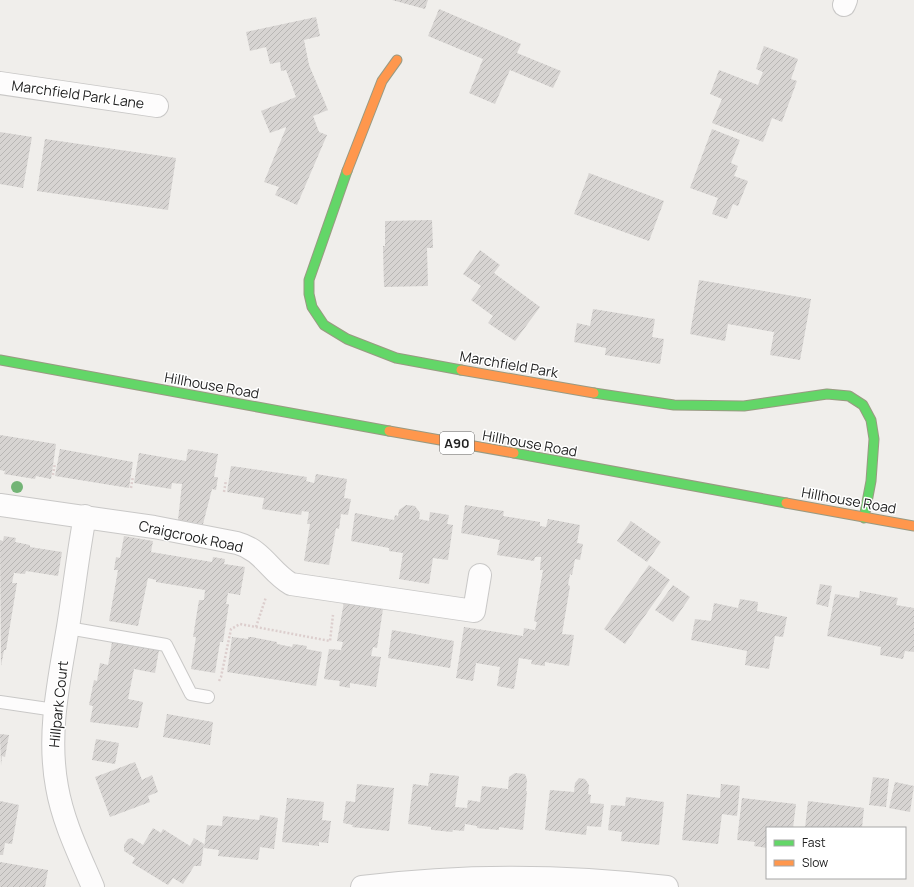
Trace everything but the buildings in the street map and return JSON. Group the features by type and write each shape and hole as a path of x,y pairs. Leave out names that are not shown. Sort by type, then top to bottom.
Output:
{"street":[{"name":"Marchfield Park","path":"397,60 382,81 370,108 317,253 309,280 309,294 312,307 324,325 347,339 396,358 605,395 674,405 744,406 838,393 854,398 866,409 871,417 874,433 874,463 864,518"},
{"name":"Marchfield Park Lane","path":"0,83 157,106"},
{"name":"Hillhouse Road","path":"0,360 914,526"},
{"name":"Craigcrook Road","path":"0,505 154,527 248,546 257,552 291,584 336,591 474,611 480,575"},
{"name":"Hillpark Court","path":"85,516 55,710 52,749 57,788 66,825 93,887"},
{"path":"362,887 456,878 525,877 595,879 667,887"}],"lane":[{"path":"68,628 166,645 191,694 208,697"},
{"path":"0,702 55,710"}],"path":[{"path":"53,475 55,463"},
{"path":"131,488 133,476"},
{"path":"224,492 226,480"},
{"path":"208,697 221,677 231,629 240,624 330,641 336,591"}],"traffic: fast":[{"path":"347,171 309,280 309,294 312,307 324,325 347,339 396,358 461,370"},
{"path":"0,360 389,431"},
{"path":"594,393 674,405 744,406 827,394 849,396 863,405 871,420 874,439 871,481 864,518"},
{"path":"514,453 786,503"}],"traffic: slow":[{"path":"347,171 382,81 397,60"},
{"path":"461,370 594,393"},
{"path":"389,431 514,453"},
{"path":"786,503 914,526"}]}
